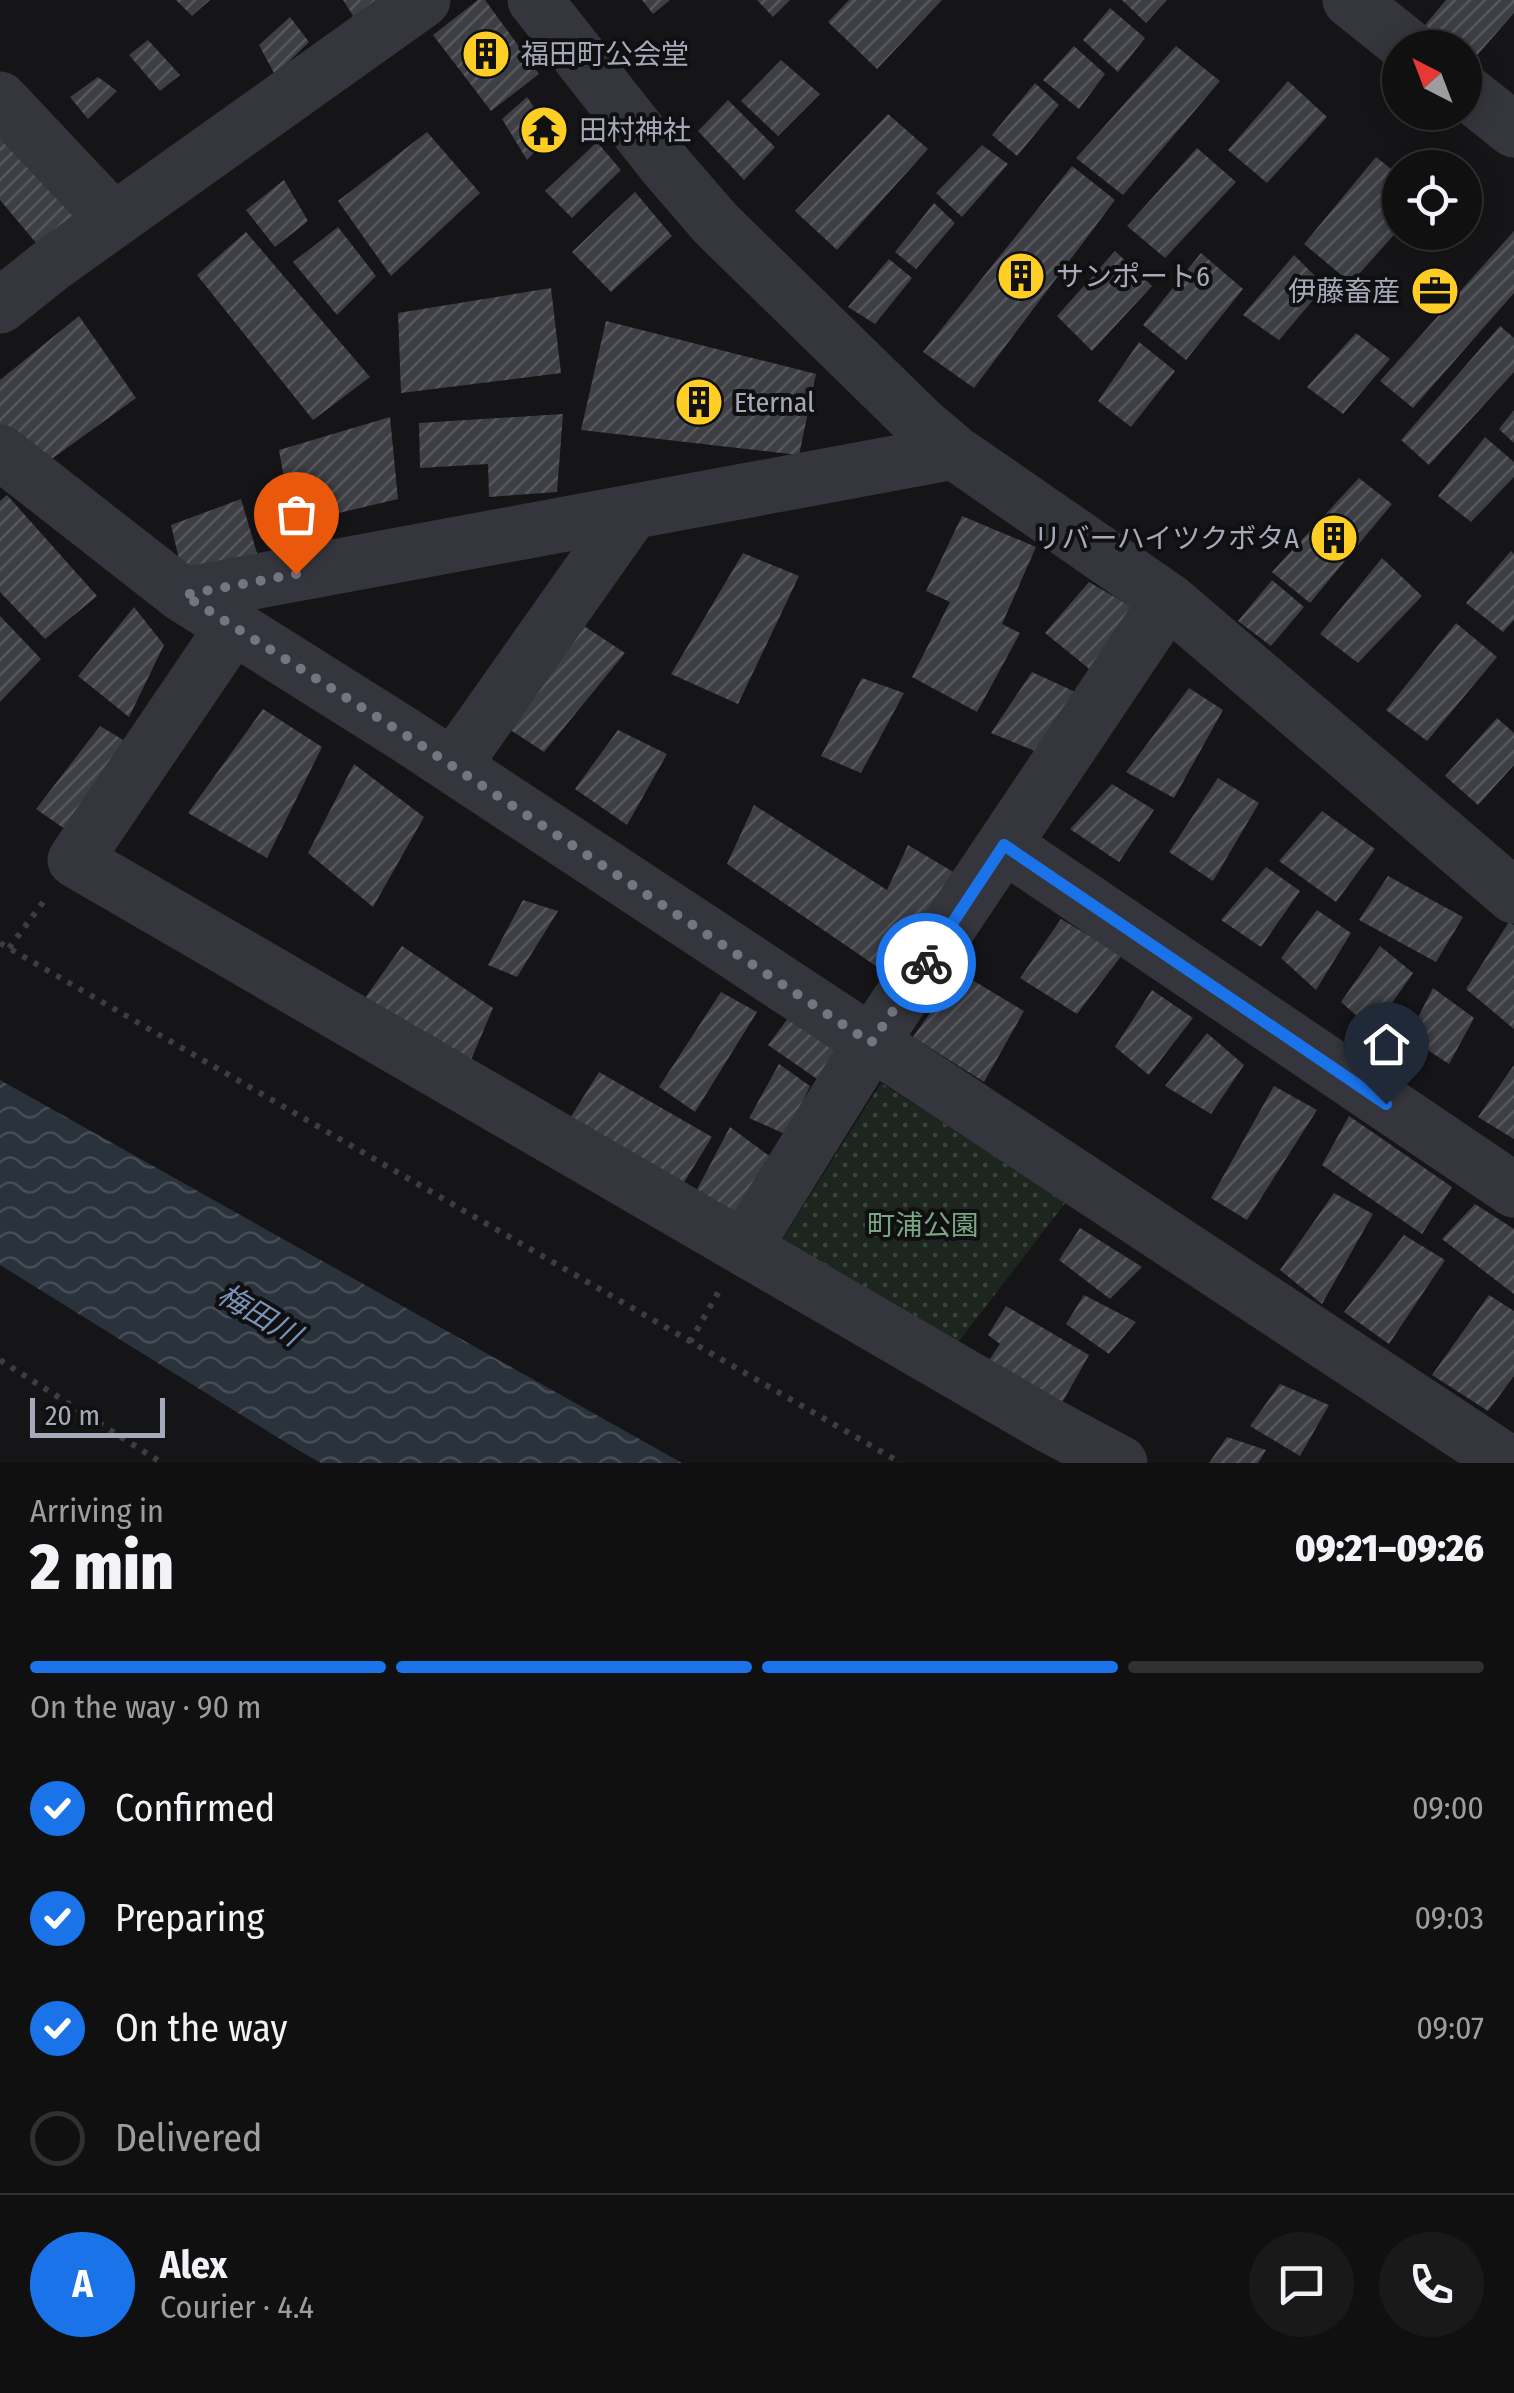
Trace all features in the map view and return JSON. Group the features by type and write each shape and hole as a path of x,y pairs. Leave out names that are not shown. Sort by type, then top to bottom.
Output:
{"street":[{"path":"0,306 423,0"},
{"path":"535,0 664,165 716,224 921,424 954,452 1168,600 1510,883"},
{"path":"1350,0 1388,30"},
{"path":"0,98 114,220"},
{"path":"1482,105 1514,130"},
{"path":"0,452 184,595 452,766 1509,1463 1514,1454"},
{"path":"184,595 954,452"},
{"path":"452,766 632,512"},
{"path":"744,1248 871,1043 1168,600"},
{"path":"233,627 75,860 1120,1463"},
{"path":"1004,845 1514,1190"}],"path":[{"path":"9,948 75,860"},
{"path":"0,943 901,1463"},
{"path":"0,1360 162,1463"}],"green space":[{"name":"町浦公園","path":"881,1083 1066,1202 949,1354 775,1251"}],"water":[{"name":"梅田川","path":"0,1080 682,1463 321,1463 0,1265"}],"building":[{"path":"176,0 210,0 192,16"},
{"path":"343,0 385,0 357,22"},
{"name":"福田町公会堂","path":"478,0 485,0 539,74 491,111 433,35"},
{"path":"642,0 670,0 653,14"},
{"path":"757,0 790,0 773,17"},
{"path":"849,0 942,0 877,69 828,22"},
{"path":"1122,0 1167,0 1146,23"},
{"path":"1446,0 1514,0 1514,13 1482,50 1482,30 1421,30"},
{"path":"1110,8 1145,38 1118,72 1083,40"},
{"path":"290,17 309,42 275,75 259,45"},
{"path":"148,40 180,75 160,91 129,55"},
{"path":"1074,46 1105,74 1079,109 1043,80"},
{"path":"1176,46 1220,81 1123,195 1076,158"},
{"path":"781,60 820,94 778,136 741,101"},
{"path":"98,77 117,91 88,119 70,97"},
{"path":"1288,81 1327,117 1267,183 1228,150"},
{"path":"1035,83 1059,105 1017,156 992,135"},
{"path":"527,97 552,134 527,160 502,119"},
{"path":"728,100 775,147 744,180 698,131"},
{"path":"888,114 928,149 837,250 795,211"},
{"path":"0,126 88,224 42,250 0,200"},
{"path":"427,132 480,193 391,276 338,201"},
{"path":"597,142 621,170 572,218 545,191"},
{"path":"982,145 1008,164 962,217 936,193"},
{"path":"1197,148 1236,182 1165,258 1127,226"},
{"path":"1376,157 1382,162 1382,248 1351,283 1304,244"},
{"name":"サンポート6","path":"1072,166 1115,200 974,388 923,352"},
{"path":"284,180 308,221 275,247 246,210"},
{"path":"635,192 672,236 611,292 572,252"},
{"path":"934,203 955,223 916,269 895,252"},
{"path":"338,227 376,276 337,315 293,262"},
{"path":"1514,231 1514,293 1413,408 1380,381"},
{"path":"246,232 370,377 313,420 197,275"},
{"path":"1115,251 1152,286 1092,351 1057,316"},
{"path":"1201,253 1243,289 1186,360 1143,325"},
{"path":"1294,255 1325,286 1279,340 1243,315"},
{"path":"889,259 912,278 875,324 848,307"},
{"path":"551,288 561,373 401,393 398,313"},
{"path":"79,316 136,398 46,463 0,427 0,380"},
{"name":"Eternal","path":"606,321 816,374 799,455 581,430"},
{"path":"1500,326 1514,338 1514,372 1429,465 1401,440"},
{"path":"1356,333 1390,359 1343,414 1307,387"},
{"path":"1139,342 1175,371 1131,427 1098,401"},
{"path":"1514,410 1514,443 1499,429"},
{"path":"563,414 557,492 489,497 488,464 420,468 419,423"},
{"path":"390,417 398,499 292,524 279,450"},
{"path":"1485,437 1514,462 1514,477 1471,522 1438,496"},
{"name":"リバーハイツクボタA","path":"1359,478 1392,504 1310,603 1272,572"},
{"path":"7,495 97,596 45,639 0,592 0,501"},
{"path":"241,499 259,560 182,572 171,525"},
{"path":"962,516 1036,547 1002,624 1020,633 977,712 912,677 950,602 926,591"},
{"path":"1511,551 1514,620 1503,632 1466,603"},
{"path":"743,553 799,576 738,704 671,674"},
{"path":"1382,558 1422,596 1358,663 1320,634"},
{"path":"1272,580 1304,607 1271,646 1238,621"},
{"path":"1089,582 1144,614 1098,676 1045,633"},
{"path":"134,607 164,645 129,717 78,676"},
{"path":"0,616 41,659 0,702"},
{"path":"578,622 625,653 544,752 509,729"},
{"path":"1456,623 1497,657 1427,741 1386,710"},
{"path":"1032,672 1082,695 1042,754 991,733"},
{"path":"862,678 904,693 861,773 821,756"},
{"path":"1189,688 1223,710 1174,798 1126,772"},
{"path":"263,709 322,747 267,858 188,813"},
{"path":"1497,718 1514,733 1514,765 1478,805 1445,776"},
{"path":"100,726 130,744 72,834 36,809"},
{"path":"618,730 667,754 627,825 575,789"},
{"path":"354,764 424,817 373,907 308,853"},
{"path":"1218,778 1259,803 1213,881 1169,852"},
{"path":"1112,784 1154,810 1119,862 1070,829"},
{"path":"754,805 887,890 908,845 977,886 908,988 727,864"},
{"path":"1322,811 1375,849 1336,902 1279,861"},
{"path":"1266,867 1300,891 1261,947 1221,920"},
{"path":"1388,876 1463,917 1436,962 1359,920"},
{"path":"523,900 558,911 517,977 488,965"},
{"path":"1317,910 1351,933 1316,990 1281,958"},
{"path":"1061,919 1122,955 1077,1014 1020,978"},
{"path":"1509,922 1514,925 1514,1029 1466,989"},
{"path":"402,946 493,1008 471,1060 365,998"},
{"path":"1380,946 1413,973 1373,1030 1341,1002"},
{"path":"959,972 1024,1011 984,1082 913,1037"},
{"path":"1433,988 1474,1018 1449,1064 1408,1037"},
{"path":"1152,990 1193,1018 1149,1075 1115,1047"},
{"path":"721,992 757,1012 695,1112 659,1087"},
{"path":"792,1013 845,1043 820,1081 768,1045"},
{"path":"1207,1033 1244,1065 1211,1114 1165,1086"},
{"path":"779,1064 810,1086 787,1135 749,1118"},
{"path":"1514,1065 1514,1139 1478,1117"},
{"path":"599,1072 712,1137 670,1205 557,1139"},
{"path":"1274,1086 1317,1110 1247,1220 1211,1198"},
{"path":"1349,1116 1452,1187 1422,1234 1322,1165"},
{"path":"730,1127 779,1163 739,1224 693,1197"},
{"path":"1334,1193 1373,1214 1322,1304 1280,1270"},
{"path":"1475,1204 1514,1229 1514,1294 1442,1239"},
{"path":"1080,1228 1142,1267 1110,1299 1059,1260"},
{"path":"1404,1235 1445,1260 1389,1344 1344,1312"},
{"path":"1084,1295 1136,1322 1109,1354 1066,1324"},
{"path":"1489,1295 1514,1311 1514,1376 1488,1411 1432,1375"},
{"path":"1006,1306 1089,1355 1055,1415 980,1374 1000,1344 988,1335"},
{"path":"1280,1384 1329,1405 1300,1456 1250,1426"},
{"path":"1227,1437 1266,1450 1258,1463 1209,1463"}],"way so far":[{"path":"296,574 184,595 407,736 871,1043 926,963"}],"place":[{"name":"福田町公会堂","path":"486,54"},
{"name":"田村神社","path":"544,130"},
{"name":"サンポート6","path":"1021,276"},
{"name":"伊藤畜産","path":"1435,291"},
{"name":"Eternal","path":"699,402"},
{"name":"リバーハイツクボタA","path":"1334,538"}],"route":[{"path":"926,963 1004,845 1386,1104"}]}
